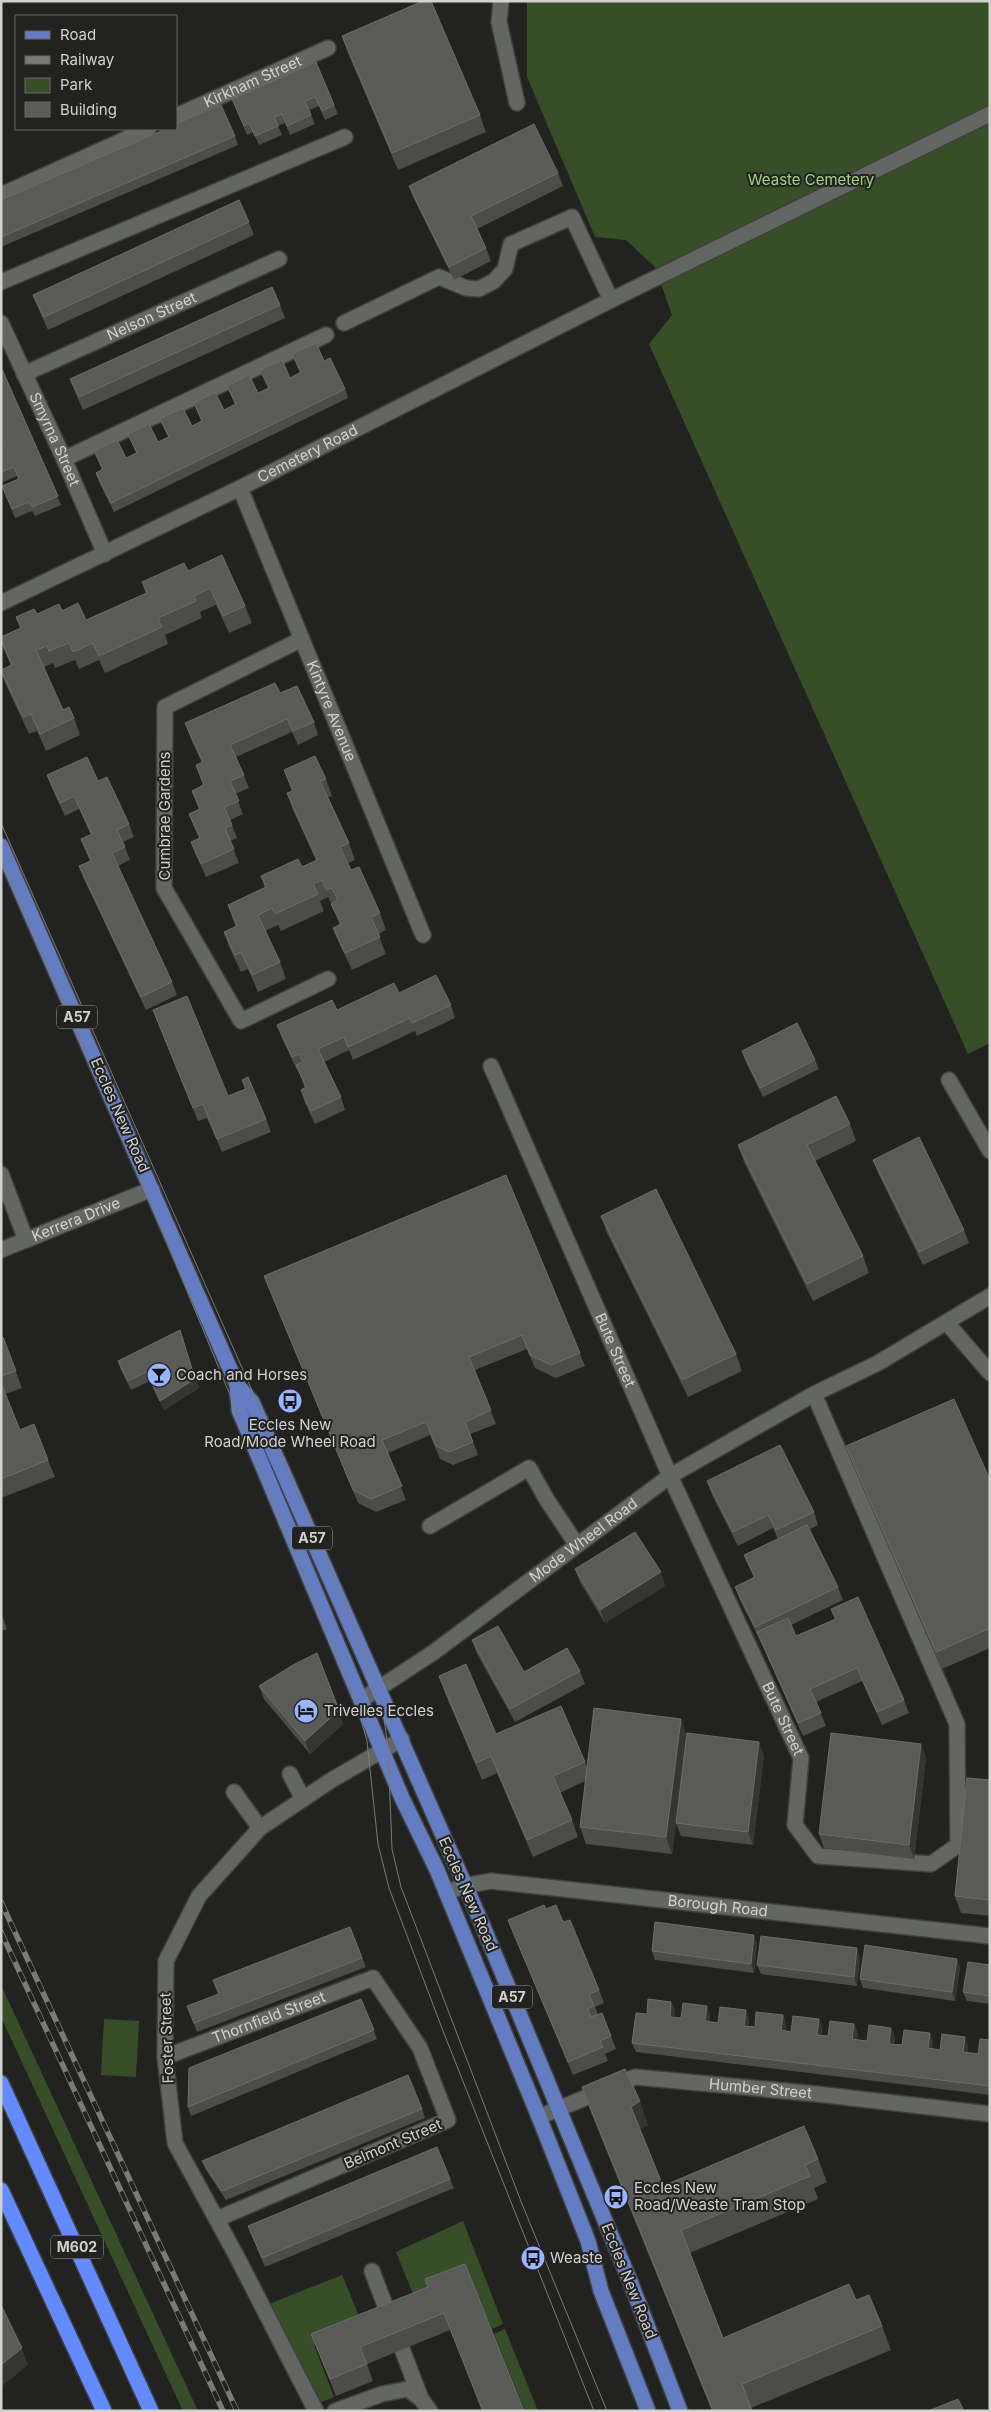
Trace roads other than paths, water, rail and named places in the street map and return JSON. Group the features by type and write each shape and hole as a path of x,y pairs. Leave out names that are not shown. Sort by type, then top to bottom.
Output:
{"highway":[{"name":"M602","path":"1,2083 152,2411"},
{"name":"M602","path":"1,2190 104,2411"}],"main road":[{"name":"Eccles New Road","path":"1,846 237,1386 239,1410 382,1750 446,1893 540,2117 588,2241 601,2291 648,2411"},
{"name":"Eccles New Road","path":"237,1386 252,1402 380,1688 482,1924 559,2109 680,2411"}],"street":[{"path":"501,1 499,22 517,103"},
{"name":"Kirkham Street","path":"178,115 328,48"},
{"name":"Cemetery Road","path":"1,602 240,488 611,300 990,114"},
{"path":"1,195 146,130"},
{"path":"1,282 345,137"},
{"path":"344,323 439,276 466,288 479,289 494,281 505,269 511,244 572,217 611,300"},
{"name":"Nelson Street","path":"24,374 279,259"},
{"name":"Smyrna Street","path":"1,323 64,459 105,554"},
{"path":"64,459 326,336"},
{"name":"Kintyre Avenue","path":"240,488 423,935"},
{"name":"Cumbrae Gardens","path":"302,639 165,706 164,888 240,1021 328,979"},
{"name":"Bute Street","path":"491,1066 670,1476 801,1758 795,1825 818,1856 931,1864 958,1845 957,1724 814,1394"},
{"path":"949,1080 990,1151"},
{"path":"1,1174 26,1240"},
{"name":"Kerrera Drive","path":"1,1250 152,1189"},
{"name":"Mode Wheel Road","path":"361,1700 434,1652 670,1476 814,1394 878,1363 990,1296"},
{"path":"947,1323 990,1374"},
{"path":"430,1526 530,1468 547,1500 577,1545"},
{"name":"Foster Street","path":"316,2411 217,2219 175,2143 165,2057 166,1961 199,1896 260,1828 303,1799 402,1739"},
{"path":"290,1774 303,1799"},
{"path":"234,1792 260,1828"},
{"name":"Borough Road","path":"446,1893 464,1886 491,1881 990,1936"},
{"name":"Thornfield Street","path":"165,2057 373,1978"},
{"name":"Belmont Street","path":"217,2219 448,2120 420,2048 373,1978"},
{"name":"Humber Street","path":"540,2117 635,2077 817,2094 990,2114"},
{"path":"372,2271 391,2321"},
{"path":"402,2349 426,2405"},
{"path":"335,2411 382,2394 408,2389 426,2405"}],"tram line":[{"path":"1,823 327,1560 375,1684 383,1711 388,1747 392,1849 401,1887 522,2204 607,2411"},
{"path":"1,860 129,1150 354,1696 367,1741 378,1844 389,1888 443,2031 594,2411"}],"railway":[{"path":"1,1902 237,2411"},
{"path":"1,1932 223,2411"}],"place":[{"name":"Coach and Horses","path":"159,1375"},
{"name":"Eccles New Road/Mode Wheel Road","path":"290,1401"},
{"name":"Trivelles Eccles","path":"306,1711"},
{"name":"Eccles New Road/Weaste Tram Stop","path":"616,2197"},
{"name":"Weaste","path":"533,2258"}],"park label":[{"name":"Weaste Cemetery","path":"811,180"}]}
